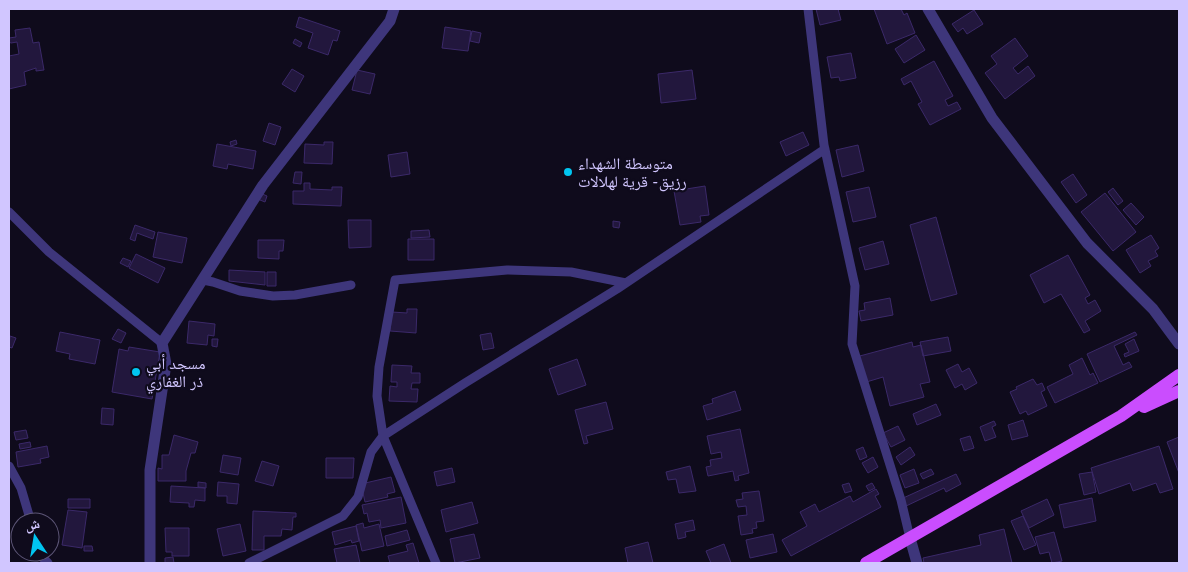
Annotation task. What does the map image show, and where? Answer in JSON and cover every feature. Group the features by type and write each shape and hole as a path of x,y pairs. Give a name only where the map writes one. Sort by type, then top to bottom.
{"main road":[{"path":"1121,416 1179,372"},
{"path":"866,563 1121,416 1179,391"}],"street":[{"path":"162,343 263,185 390,21 394,9"},
{"path":"808,9 825,149 855,286 852,344 898,491 917,563"},
{"path":"928,9 992,118 1087,243 1153,309 1179,329"},
{"path":"249,563 343,516 358,497 371,452 383,436 626,283 825,149"},
{"path":"9,212 49,252 162,343 166,364 150,470 150,563"},
{"path":"436,563 383,436 376,396 380,358 395,280 506,270 571,272 626,283"},
{"path":"203,280 240,291 273,296 295,295 351,285"},
{"path":"1153,309 1179,344"},
{"path":"9,466 21,488 28,512"}],"building":[{"path":"816,9 838,9 841,20 820,25"},
{"path":"874,9 901,9 904,15 907,13 915,33 887,44"},
{"path":"974,10 983,24 967,34 963,28 958,32 952,24"},
{"path":"299,17 340,31 337,41 333,40 328,55 308,48 313,33 296,27"},
{"path":"445,27 471,31 468,51 442,48"},
{"path":"30,28 33,43 39,42 44,70 36,71 36,68 24,72 26,85 9,89 9,56 19,54 17,42 9,42 9,38 16,37 15,30"},
{"path":"472,31 481,33 479,43 470,41"},
{"path":"916,35 925,50 904,63 895,49"},
{"path":"1015,38 1028,56 1013,68 1018,74 1028,66 1035,76 1005,99 985,73 997,64 991,56"},
{"path":"295,39 302,43 300,47 293,43"},
{"path":"851,53 856,78 840,81 839,77 831,78 827,57"},
{"path":"934,61 953,96 945,100 948,106 957,102 961,109 930,125 918,104 922,102 911,81 904,85 901,79"},
{"path":"292,69 304,76 295,92 282,84"},
{"path":"357,70 375,74 370,94 352,90"},
{"path":"692,70 696,99 661,103 658,74"},
{"path":"269,123 281,127 275,145 263,141"},
{"path":"803,132 809,145 786,156 780,142"},
{"path":"236,140 237,144 231,146 230,142"},
{"path":"324,142 333,142 332,164 304,163 305,144 324,145"},
{"path":"217,144 256,151 253,169 228,164 227,169 213,166"},
{"path":"858,145 864,171 842,177 836,150"},
{"path":"407,152 410,174 391,177 388,155"},
{"path":"295,172 302,172 301,184 293,183"},
{"path":"1073,174 1087,195 1076,203 1061,182"},
{"path":"304,183 310,183 310,189 332,190 332,187 342,187 341,206 293,204 293,191 304,191"},
{"path":"705,186 709,215 700,216 701,222 680,225 674,191"},
{"path":"869,187 876,217 853,222 846,192"},
{"path":"1113,188 1123,201 1118,205 1108,192"},
{"path":"258,192 267,196 265,202 255,198"},
{"path":"1105,193 1136,232 1113,251 1081,212"},
{"path":"1131,203 1144,217 1136,225 1123,210"},
{"path":"936,217 957,294 931,301 910,225"},
{"path":"348,220 371,220 371,247 349,248"},
{"path":"613,221 620,222 619,228 613,227"},
{"path":"135,225 155,232 153,239 137,233 135,241 130,239"},
{"path":"429,230 430,237 411,238 411,231"},
{"path":"158,232 187,238 182,263 153,257"},
{"path":"1151,235 1159,248 1155,251 1158,256 1148,261 1151,266 1140,273 1126,250"},
{"path":"408,239 434,239 434,260 408,260"},
{"path":"258,240 284,240 283,251 279,251 279,259 258,258"},
{"path":"883,241 889,264 865,270 859,248"},
{"path":"136,254 165,268 158,283 129,268"},
{"path":"1068,255 1090,295 1085,298 1088,304 1095,300 1101,311 1085,321 1090,330 1084,333 1061,294 1044,303 1030,275"},
{"path":"123,258 131,261 128,267 120,263"},
{"path":"229,270 265,272 265,285 229,281"},
{"path":"267,272 276,272 276,286 267,286"},
{"path":"890,298 893,315 861,321 859,311 865,310 864,303"},
{"path":"407,309 417,309 416,333 390,331 392,312 407,313"},
{"path":"189,321 215,324 214,336 208,335 207,345 187,343"},
{"path":"118,329 126,333 121,343 112,339"},
{"path":"60,332 100,340 95,364 69,359 70,354 56,351"},
{"path":"1135,332 1137,335 1114,346 1123,365 1129,362 1132,367 1100,382 1087,354"},
{"path":"491,333 494,348 483,350 480,335"},
{"path":"10,336 16,338 12,348 9,347"},
{"path":"948,337 951,351 923,356 920,342"},
{"path":"212,339 218,339 217,347 212,346"},
{"path":"1134,339 1139,351 1125,357 1124,354 1129,352 1125,344"},
{"path":"912,342 913,347 921,345 930,382 920,384 924,397 890,406 883,377 863,383 856,357"},
{"name":"مسجد أبي ذر الغفاري","path":"129,347 160,352 152,399 112,392 119,349 128,351"},
{"path":"1082,358 1090,375 1093,373 1098,383 1055,403 1047,387 1073,374 1069,365"},
{"path":"577,359 586,385 558,395 549,369"},
{"path":"958,364 962,372 969,368 977,383 965,390 962,384 955,388 946,370"},
{"path":"392,365 412,366 411,373 420,373 420,383 412,383 411,389 418,389 417,402 389,401 390,386 397,387 397,382 391,382"},
{"path":"1033,379 1037,385 1042,383 1045,390 1041,392 1047,406 1028,415 1026,411 1020,414 1010,392"},
{"path":"735,391 741,410 707,420 703,406 713,403 712,399"},
{"path":"606,402 613,429 586,436 588,443 584,444 575,410"},
{"path":"936,404 941,415 917,425 913,414"},
{"path":"102,408 114,409 113,425 101,424"},
{"path":"1023,420 1028,436 1012,440 1008,425"},
{"path":"994,421 996,425 992,427 996,437 985,441 980,427"},
{"path":"898,426 905,440 891,447 883,433"},
{"path":"740,429 749,473 738,476 739,480 735,481 733,471 708,476 706,467 711,466 710,460 722,458 721,452 711,454 707,436"},
{"path":"26,430 28,438 16,440 14,432"},
{"path":"174,435 198,442 195,453 191,453 186,471 186,481 158,481 158,468 162,469 162,455 169,455"},
{"path":"970,436 974,448 964,451 960,439"},
{"path":"1179,437 1179,473 1167,442"},
{"path":"30,442 31,447 20,449 19,444"},
{"path":"47,446 49,457 40,459 41,463 18,467 16,452"},
{"path":"1159,446 1173,489 1160,493 1156,483 1133,491 1130,483 1099,494 1091,468"},
{"path":"863,447 867,457 860,460 856,450"},
{"path":"910,447 915,455 901,465 896,457"},
{"path":"223,455 241,458 238,475 220,472"},
{"path":"873,457 878,467 868,473 862,463"},
{"path":"326,458 354,458 353,478 326,478"},
{"path":"262,461 279,466 273,486 255,481"},
{"path":"690,466 696,491 679,493 676,479 668,480 666,472"},
{"path":"452,468 455,482 437,486 434,472"},
{"path":"914,469 919,483 905,488 900,475"},
{"path":"931,469 934,474 923,479 920,474"},
{"path":"1092,472 1096,492 1084,495 1079,474"},
{"path":"956,474 961,484 946,492 944,488 904,507 901,499"},
{"path":"391,477 395,492 387,494 388,497 365,502 361,484"},
{"path":"198,482 206,483 206,488 198,487"},
{"path":"218,482 239,484 237,504 227,503 227,496 217,496"},
{"path":"849,483 852,491 845,493 842,485"},
{"path":"872,483 875,488 869,491 866,486"},
{"path":"171,486 205,488 205,501 195,500 194,507 189,507 189,503 170,502"},
{"path":"876,489 879,494 875,496 881,507 791,556 782,540 807,526 800,512 815,504 819,512 850,496 853,502"},
{"path":"759,491 764,521 756,522 757,528 752,529 753,533 741,535 738,516 747,515 746,506 738,507 736,500 743,499 742,493"},
{"path":"401,497 406,523 381,528 380,520 369,522 367,513 364,514 362,505"},
{"path":"1092,498 1096,521 1064,528 1059,505"},
{"path":"68,499 90,499 90,508 68,508"},
{"path":"1047,499 1054,515 1029,528 1021,511"},
{"path":"472,502 478,523 446,532 441,510"},
{"path":"68,510 87,512 82,548 62,545"},
{"path":"253,511 296,513 296,517 293,517 292,530 282,529 281,536 264,536 264,550 252,550"},
{"path":"1023,516 1036,545 1024,550 1011,521"},
{"path":"693,520 695,530 685,532 686,537 678,539 675,524"},
{"path":"363,523 364,528 379,524 384,546 362,551 356,525"},
{"path":"240,524 246,551 223,556 217,529"},
{"path":"356,526 359,541 352,543 351,540 335,545 332,532"},
{"path":"165,528 189,528 189,556 172,556 172,552 166,552"},
{"path":"1004,529 1012,563 924,563 923,558 981,545 979,535"},
{"path":"407,530 410,540 387,546 385,536"},
{"path":"1054,532 1062,561 1052,563 1049,552 1040,554 1035,537"},
{"path":"474,534 480,558 455,563 450,539"},
{"path":"773,534 777,552 750,558 746,540"},
{"path":"648,542 653,563 628,563 625,548"},
{"path":"413,543 419,563 390,563 388,556 408,551 406,545"},
{"path":"724,544 731,563 711,563 706,551"},
{"path":"356,545 360,563 337,563 334,549"},
{"path":"84,546 92,546 93,551 84,551"},
{"path":"173,557 174,563 165,563 165,558"}],"place":[{"name":"متوسطة الشهداء رزيق- قرية لهلالات","path":"568,172"},
{"name":"مسجد أبي ذر الغفاري","path":"136,372"}]}
